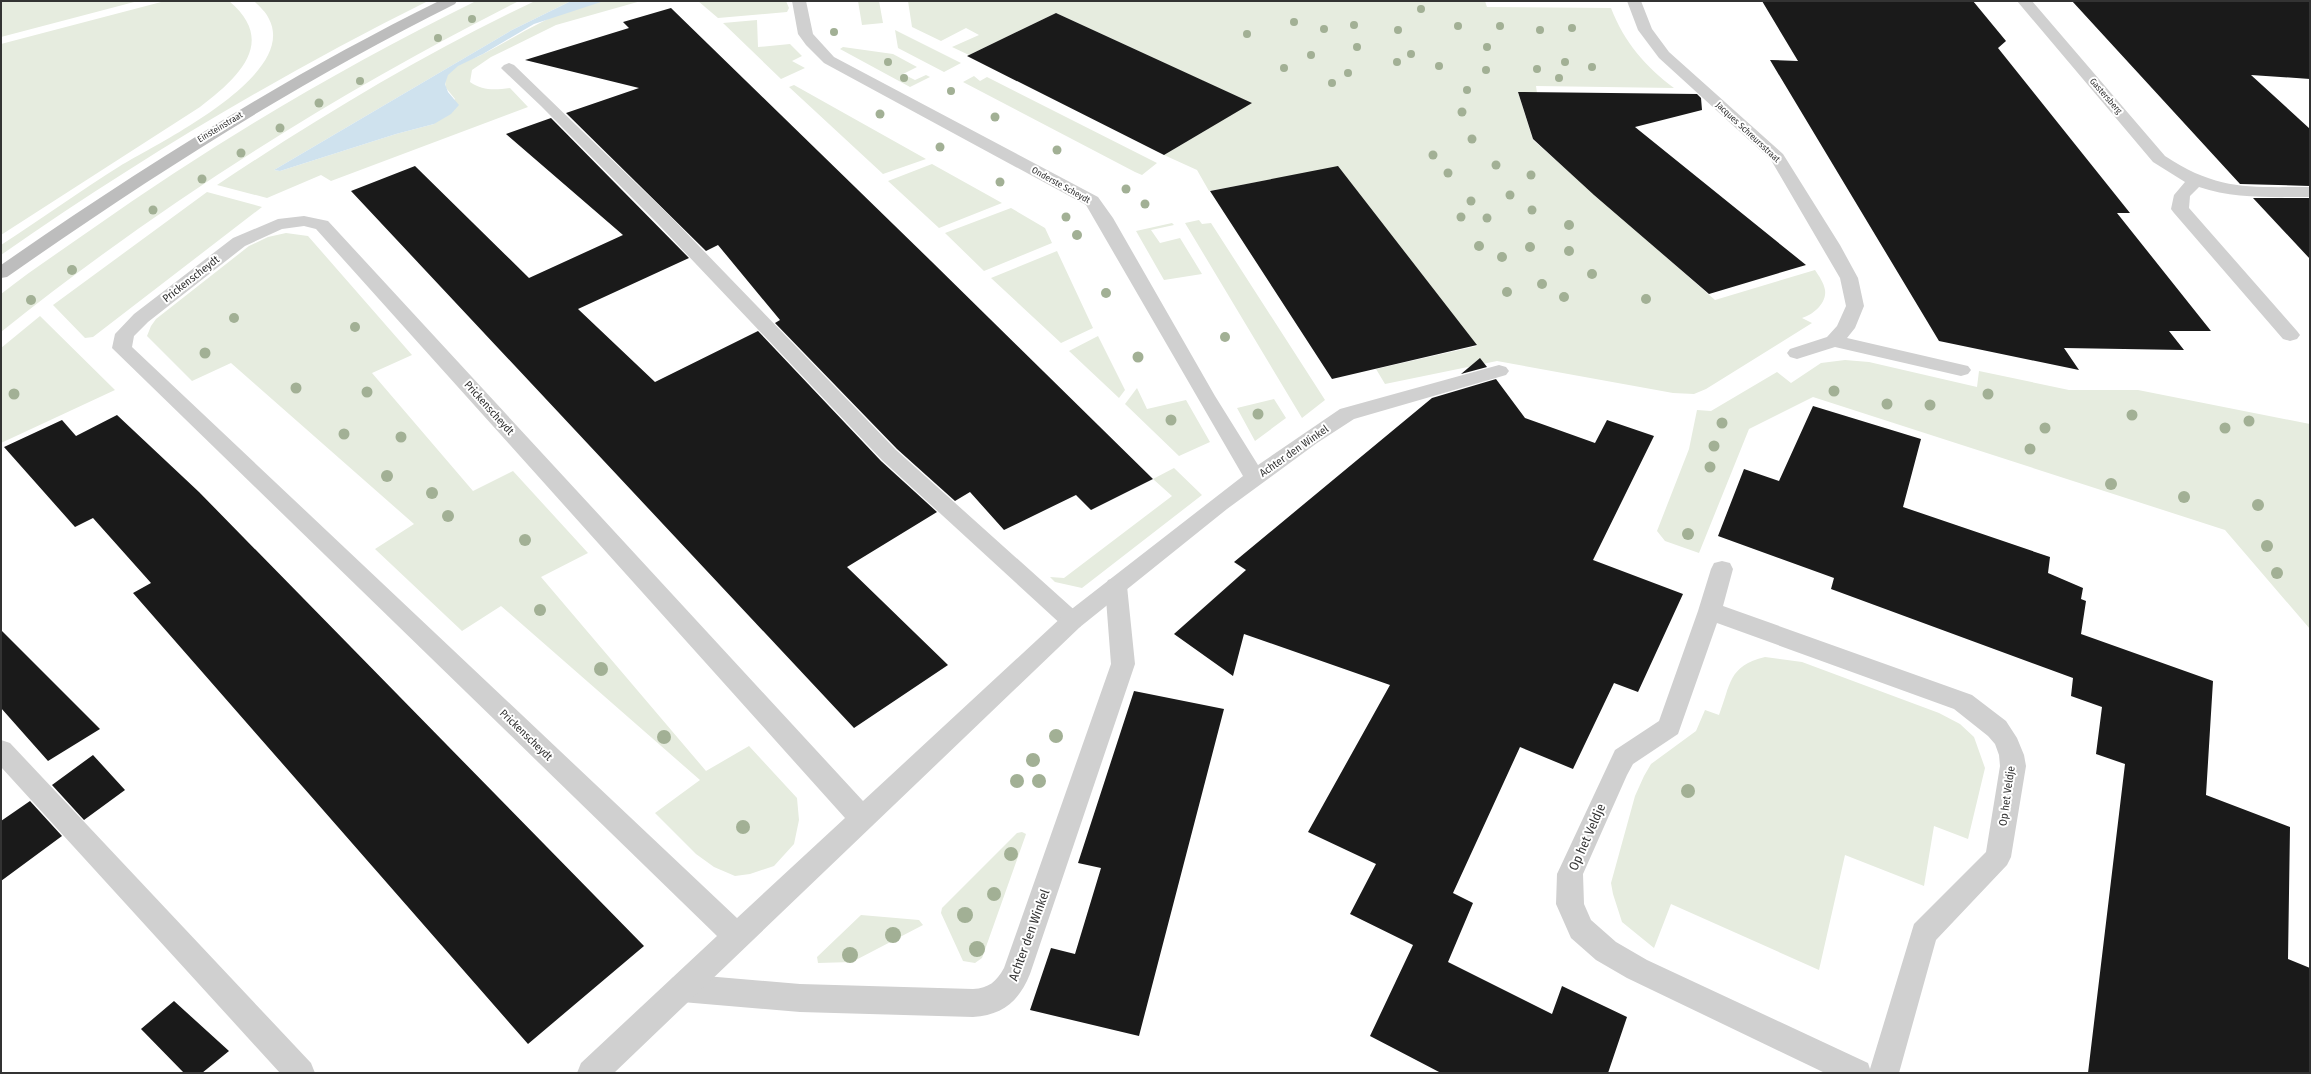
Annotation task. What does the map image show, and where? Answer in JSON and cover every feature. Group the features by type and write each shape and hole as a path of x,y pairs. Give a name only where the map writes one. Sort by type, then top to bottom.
{"street":[{"name":"Einsteinstraat","path":"1,273 64,228 193,143 334,61 450,1"},
{"name":"Onderste Scheydt","path":"799,1 803,12 804,29 810,41 829,60 1092,201 1104,218 1205,396 1255,478"},
{"name":"Jacques Schreursstraat","path":"1634,1 1645,30 1664,55 1777,157 1831,245 1849,278 1855,306 1846,328 1834,341"},
{"name":"Gastersberg","path":"2024,1 2159,159 2174,170 2195,182 2234,192 2310,192"},
{"path":"509,68 547,103 664,220 890,455 1072,621"},
{"path":"2195,182 2182,195 2180,209 2290,335"},
{"name":"Prickenscheydt","path":"736,936 122,348 125,334 142,318 239,242 278,224 304,221 322,225 862,818"},
{"path":"1797,353 1834,341 1961,370"},
{"name":"Achter den Winkel","path":"592,1073 1072,621 1219,504 1347,414 1499,371"},
{"name":"Op het Veldje","path":"1722,569 1710,611 1669,727 1624,757 1570,874 1570,904 1582,929 1606,951 1636,969 1857,1073"},
{"name":"Achter den Winkel","path":"682,988 800,998 979,1003 996,1000 1009,987 1016,974 1123,664 1116,586"},
{"name":"Op het Veldje","path":"1710,611 1963,702 1998,728 2008,743 2013,755 2013,766 1998,857 1924,933 1884,1073"},
{"path":"1,750 300,1073"}],"shaded area":[{"path":"1,1 138,1 1,37"},
{"path":"165,1 229,1 243,16 250,31 251,45 247,58 239,72 200,107 1,235 1,44"},
{"path":"254,1 428,1 372,29 210,120 104,186 1,255 1,245 120,166 191,125 219,106 245,85 263,63 273,41 269,19 265,12"},
{"path":"476,1 519,1 383,74 251,153 124,239 1,332 1,294 23,277 138,197 232,136 328,79"},
{"path":"535,1 571,1 512,30 274,170 280,171 396,134 434,124 455,99 446,88 445,81 452,69 458,65 485,53 542,22 572,9 604,1 641,1 556,25 491,57 472,70 470,82 480,87 489,89 510,88 528,107 331,181 321,175 267,198 217,185 294,135 373,87 453,42"},
{"path":"698,1 786,1 789,8 787,12 718,18"},
{"path":"858,1 879,1 883,23 862,25"},
{"path":"908,1 1485,1 1487,7 1611,8 1629,43 1654,71 1674,88 1536,86 1537,93 1518,92 1533,140 1715,300 1815,270 1825,290 1824,299 1822,304 1815,311 1802,318 1812,323 1706,389 1694,394 1673,393 1497,361 1385,384 1376,369 1477,346 1338,167 1209,191 1197,170 1164,155 1251,103 1056,13 969,55 952,47 979,35 966,28 941,41 912,27"},
{"path":"757,20 758,47 790,44 802,56 792,61 805,68 781,79 723,23"},
{"path":"895,30 961,63 944,72 898,48"},
{"path":"843,47 893,54 917,67 903,74 915,80 926,75 930,77 910,87 840,49"},
{"path":"974,76 980,81 987,77 1157,163 1142,175 1135,172 963,82"},
{"path":"794,85 926,159 883,174 789,87"},
{"path":"932,164 1002,203 939,228 888,181"},
{"path":"207,192 262,207 93,337 85,338 53,305"},
{"path":"1011,208 1045,228 1052,243 984,271 945,233"},
{"path":"1199,220 1202,224 1211,223 1325,400 1302,418 1185,223"},
{"path":"1172,223 1174,225 1151,230 1160,243 1180,238 1202,274 1164,280 1136,231"},
{"path":"286,233 308,236 412,355 372,373 473,491 513,471 588,553 541,577 706,771 749,746 797,798 799,820 794,844 774,866 750,874 735,876 714,867 696,854 655,813 700,780 501,606 462,631 375,549 414,524 231,363 192,381 147,336 156,319 249,246 268,237"},
{"path":"1057,251 1093,328 1061,343 991,278"},
{"path":"40,316 115,390 1,443 1,348"},
{"path":"1098,336 1125,390 1119,398 1069,351"},
{"path":"1845,360 1869,362 1977,387 1979,371 2069,390 2138,390 2310,424 2310,629 2225,530 1813,397 1749,429 1699,553 1665,541 1657,531 1689,449 1697,410 1711,411 1777,372 1791,383 1821,363"},
{"path":"1137,388 1147,409 1186,400 1210,442 1179,456 1125,404"},
{"path":"1274,399 1286,418 1255,441 1237,408"},
{"path":"1174,468 1202,495 1082,588 1055,582 1050,577 1064,578 1172,496 1153,479"},
{"path":"1765,657 1802,662 1939,713 1960,724 1974,737 1985,768 1968,839 1934,826 1924,886 1845,855 1819,970 1671,904 1654,948 1622,922 1611,883 1635,796 1651,764 1696,731 1705,710 1719,715 1729,685 1737,671 1753,661"},
{"path":"1022,832 1026,834 982,958 975,963 963,961 941,913 942,908 1017,833"},
{"path":"861,915 919,920 923,925 852,962 818,963 817,957"}],"water":[{"path":"571,1 604,1 534,24 483,54 458,66 448,75 445,84 448,92 459,105 451,114 434,124 396,134 280,171 274,170 512,30"}],"building":[{"path":"1762,1 1973,1 2006,41 1998,48 2130,213 2117,213 2211,331 2169,331 2184,350 2064,348 2079,370 1939,341 1770,60 1798,61"},
{"path":"2072,1 2310,1 2310,79 2251,75 2310,129 2310,186 2240,184"},
{"path":"671,8 1153,479 1091,510 1076,495 1004,530 970,492 955,501 897,449 775,323 780,320 718,245 706,251 566,113 639,88 525,60 629,28 623,22"},
{"path":"1056,13 1252,103 1164,155 967,56"},
{"path":"1518,92 1697,94 1701,98 1702,110 1635,127 1806,265 1709,294 1594,195 1533,139"},
{"path":"551,118 689,258 578,309 655,382 758,331 881,461 937,512 847,567 948,665 854,728 351,191 415,166 529,278 623,235 506,134"},
{"path":"1338,166 1477,345 1332,379 1210,191"},
{"path":"2253,198 2310,198 2310,259"},
{"path":"1480,358 1487,367 1461,374"},
{"path":"1496,379 1525,418 1595,443 1607,420 1654,436 1593,560 1683,594 1638,692 1614,683 1573,769 1520,747 1453,893 1473,903 1448,962 1552,1014 1562,986 1627,1017 1608,1073 1441,1073 1370,1036 1413,945 1350,914 1376,864 1308,832 1390,685 1244,634 1233,676 1174,634 1246,570 1234,562 1432,398"},
{"path":"1813,406 1921,439 1903,507 2050,557 2048,573 2083,588 2081,599 2086,601 2081,634 2213,681 2206,795 2290,827 2288,959 2310,968 2310,1073 2088,1073 2125,764 2096,754 2102,707 2071,696 2073,678 1831,589 1834,578 1718,536 1744,469 1779,481"},
{"path":"117,415 199,492 644,946 528,1044 133,593 151,583 93,518 75,527 4,447 62,420 76,436"},
{"path":"1,630 100,729 48,761 1,708"},
{"path":"1134,691 1224,709 1139,1036 1030,1010 1051,948 1075,954 1101,868 1078,863"},
{"path":"93,755 125,790 84,820 52,785"},
{"path":"30,801 62,836 1,881 1,821"},
{"path":"174,1001 229,1051 202,1073 184,1073 141,1029"}]}
